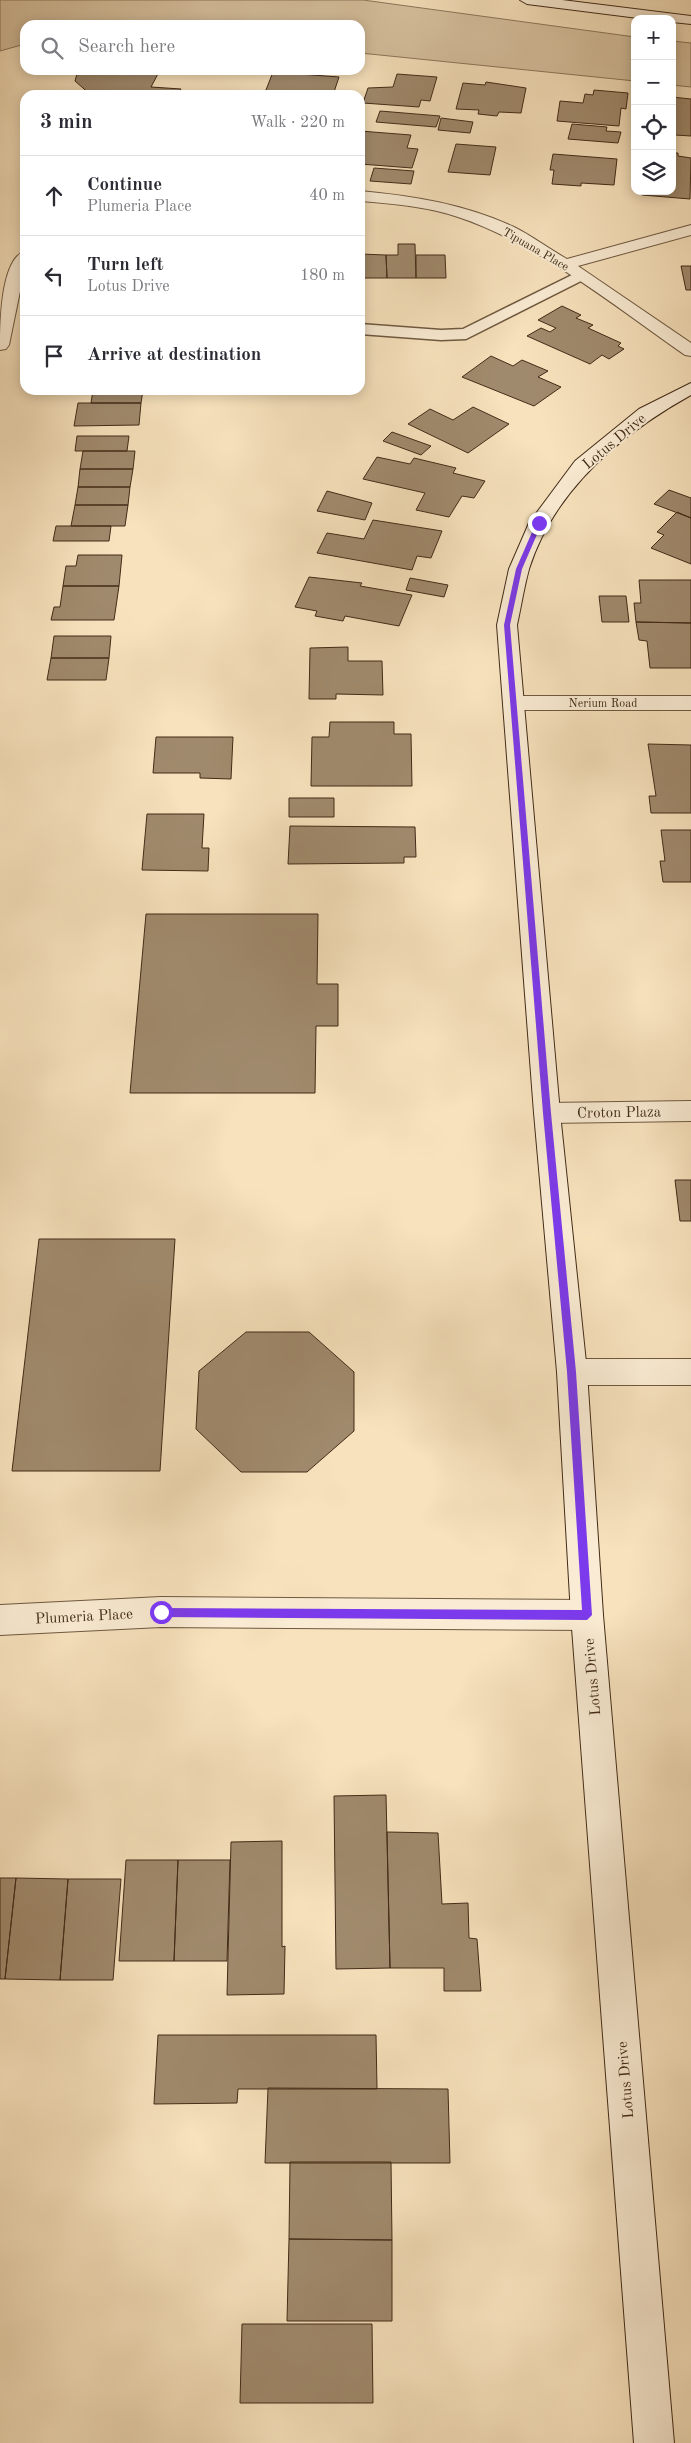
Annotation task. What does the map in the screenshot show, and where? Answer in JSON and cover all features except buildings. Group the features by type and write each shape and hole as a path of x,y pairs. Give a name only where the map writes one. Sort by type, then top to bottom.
{"street":[{"path":"527,0 691,20"},
{"name":"Tipuana Place","path":"365,196 414,201 463,213 508,231 565,265 691,351"},
{"path":"565,265 691,230"},
{"path":"0,345 15,268 20,262"},
{"name":"Lotus Drive","path":"654,2443 587,1615 572,1372 547,1113 507,625 519,569 539,523 582,465 646,413 691,388"},
{"name":"Nerium Road","path":"514,703 691,703"},
{"name":"Croton Plaza","path":"547,1113 691,1110"},
{"path":"572,1372 691,1372"},
{"name":"Plumeria Place","path":"0,1620 161,1612 587,1615"}],"lane":[{"path":"365,329 441,335 466,334 580,276"}],"shaded area":[{"path":"0,0 363,0 631,36 631,81 365,54 365,20 20,20 20,45 0,51"},
{"path":"676,41 691,43 691,87 676,85"}],"route":[{"path":"161,1612 587,1615 572,1372 547,1113 507,625 519,569 539,523"}]}
